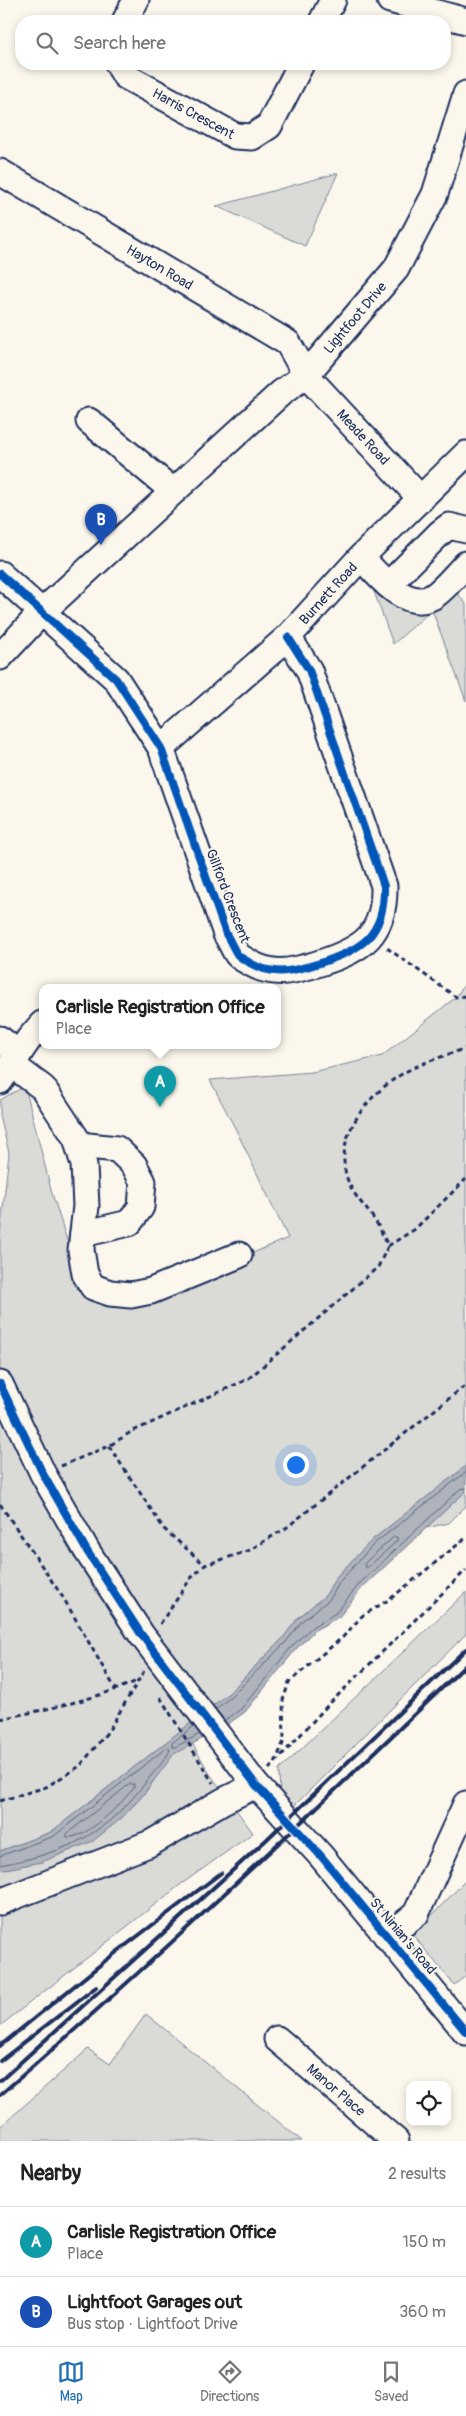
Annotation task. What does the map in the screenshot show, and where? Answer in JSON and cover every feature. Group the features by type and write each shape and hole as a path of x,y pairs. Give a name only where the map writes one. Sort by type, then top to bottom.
{"street":[{"path":"128,15 136,0"},
{"path":"325,15 333,0"},
{"path":"390,0 444,15"},
{"path":"451,17 466,21"},
{"name":"Harris Crescent","path":"122,70 125,76 234,136 252,137 269,126 298,70"},
{"name":"Lightfoot Drive","path":"0,657 42,612 173,491 281,393 306,375 396,269 435,194 466,94"},
{"name":"Hayton Road","path":"0,172 288,343 306,375"},
{"name":"Meade Road","path":"306,375 421,499"},
{"path":"89,421 173,491"},
{"name":"Burnett Road","path":"161,748 288,637 361,558 464,460"},
{"path":"388,585 440,533 450,526 466,530"},
{"path":"361,558 388,585 404,596 424,600 433,596 466,564"},
{"name":"Gillford Crescent","path":"0,574 116,679 161,748 226,934 238,956 256,966 274,972 292,971 345,955 360,946 382,918 384,886 309,670 288,637"},
{"path":"39,1027 8,1059 43,1088 64,1117 79,1145 85,1173 86,1206 81,1250 85,1274 93,1287 110,1293 131,1295 151,1291 239,1255"},
{"path":"79,1145 118,1149 134,1165 143,1182 141,1207 129,1224 83,1234"},
{"name":"St Ninian's Road","path":"0,1384 43,1474 87,1551 147,1642 256,1785 321,1856 466,2032"},
{"path":"0,1902 151,1843 223,1801 256,1785"},
{"path":"387,1937 416,1914 466,1804"},
{"name":"Manor Place","path":"277,2039 396,2141"}],"path":[{"path":"370,935 456,997 466,996"},
{"path":"388,1246 376,1221 360,1201 348,1181 344,1158 349,1133 356,1118 385,1086 409,1070 466,1048"},
{"path":"43,1474 109,1446 131,1432 248,1379 378,1267 388,1246 416,1228 466,1179"},
{"path":"147,1642 191,1578 204,1565 248,1551 286,1528 466,1385"},
{"path":"109,1446 164,1530 204,1565"},
{"path":"0,1504 64,1599 116,1690"},
{"path":"275,1763 284,1741 283,1700 289,1682 343,1637 362,1616 390,1599 466,1538"},
{"path":"256,1785 326,1707 466,1570"},
{"path":"0,1801 46,1787 80,1766 109,1730 145,1671"},
{"path":"0,1719 65,1706 116,1690 139,1680"}],"shaded area":[{"path":"338,173 305,246 216,206 217,206"},
{"path":"368,575 375,585 455,590 466,604 466,701 432,610 393,644"},
{"path":"466,982 466,1466 372,1540 336,1577 326,1595 298,1618 283,1638 229,1693 51,1832 0,1851 0,1236 9,1153 0,1116 0,1100 25,1086 51,1190 85,1297 103,1305 135,1303 288,1238 210,1080 312,1072 382,1056 456,997"},
{"path":"466,1491 466,1506 449,1523 426,1528"},
{"path":"466,1592 466,1634 289,1811 280,1800 279,1770"},
{"path":"192,1743 210,1774 253,1833 180,1885 0,2026 0,1870 62,1854 97,1836 129,1810 145,1793 171,1757"},
{"path":"466,1880 466,1976 454,1985 413,1935"},
{"path":"146,2014 302,2141 0,2141 0,2127 88,2049 110,2064"}],"water":[{"path":"466,1466 466,1491 363,1587 339,1617 315,1630 297,1648 245,1712 224,1727 174,1754 122,1818 93,1841 42,1862 0,1870 0,1851 51,1832 229,1693 283,1638 298,1618 326,1595 336,1577 372,1540"}],"railway":[{"path":"0,2081 265,1841 466,1649"},
{"path":"0,2095 236,1883 466,1665"},
{"path":"0,2046 105,1961 221,1873"},
{"path":"0,2061 96,1987"}],"cycle path":[{"path":"0,574 116,679 161,748 226,934 234,949 238,955 250,963 267,970 276,971 293,970 335,958 348,952 368,938 376,928 380,917 384,886 309,670 288,637"},
{"path":"0,1384 43,1474 87,1551 141,1634 256,1785 321,1856 466,2032"}],"place":[{"name":"Lightfoot Garages out","path":"101,545"},
{"name":"Carlisle Registration Office","path":"160,1107"}]}
